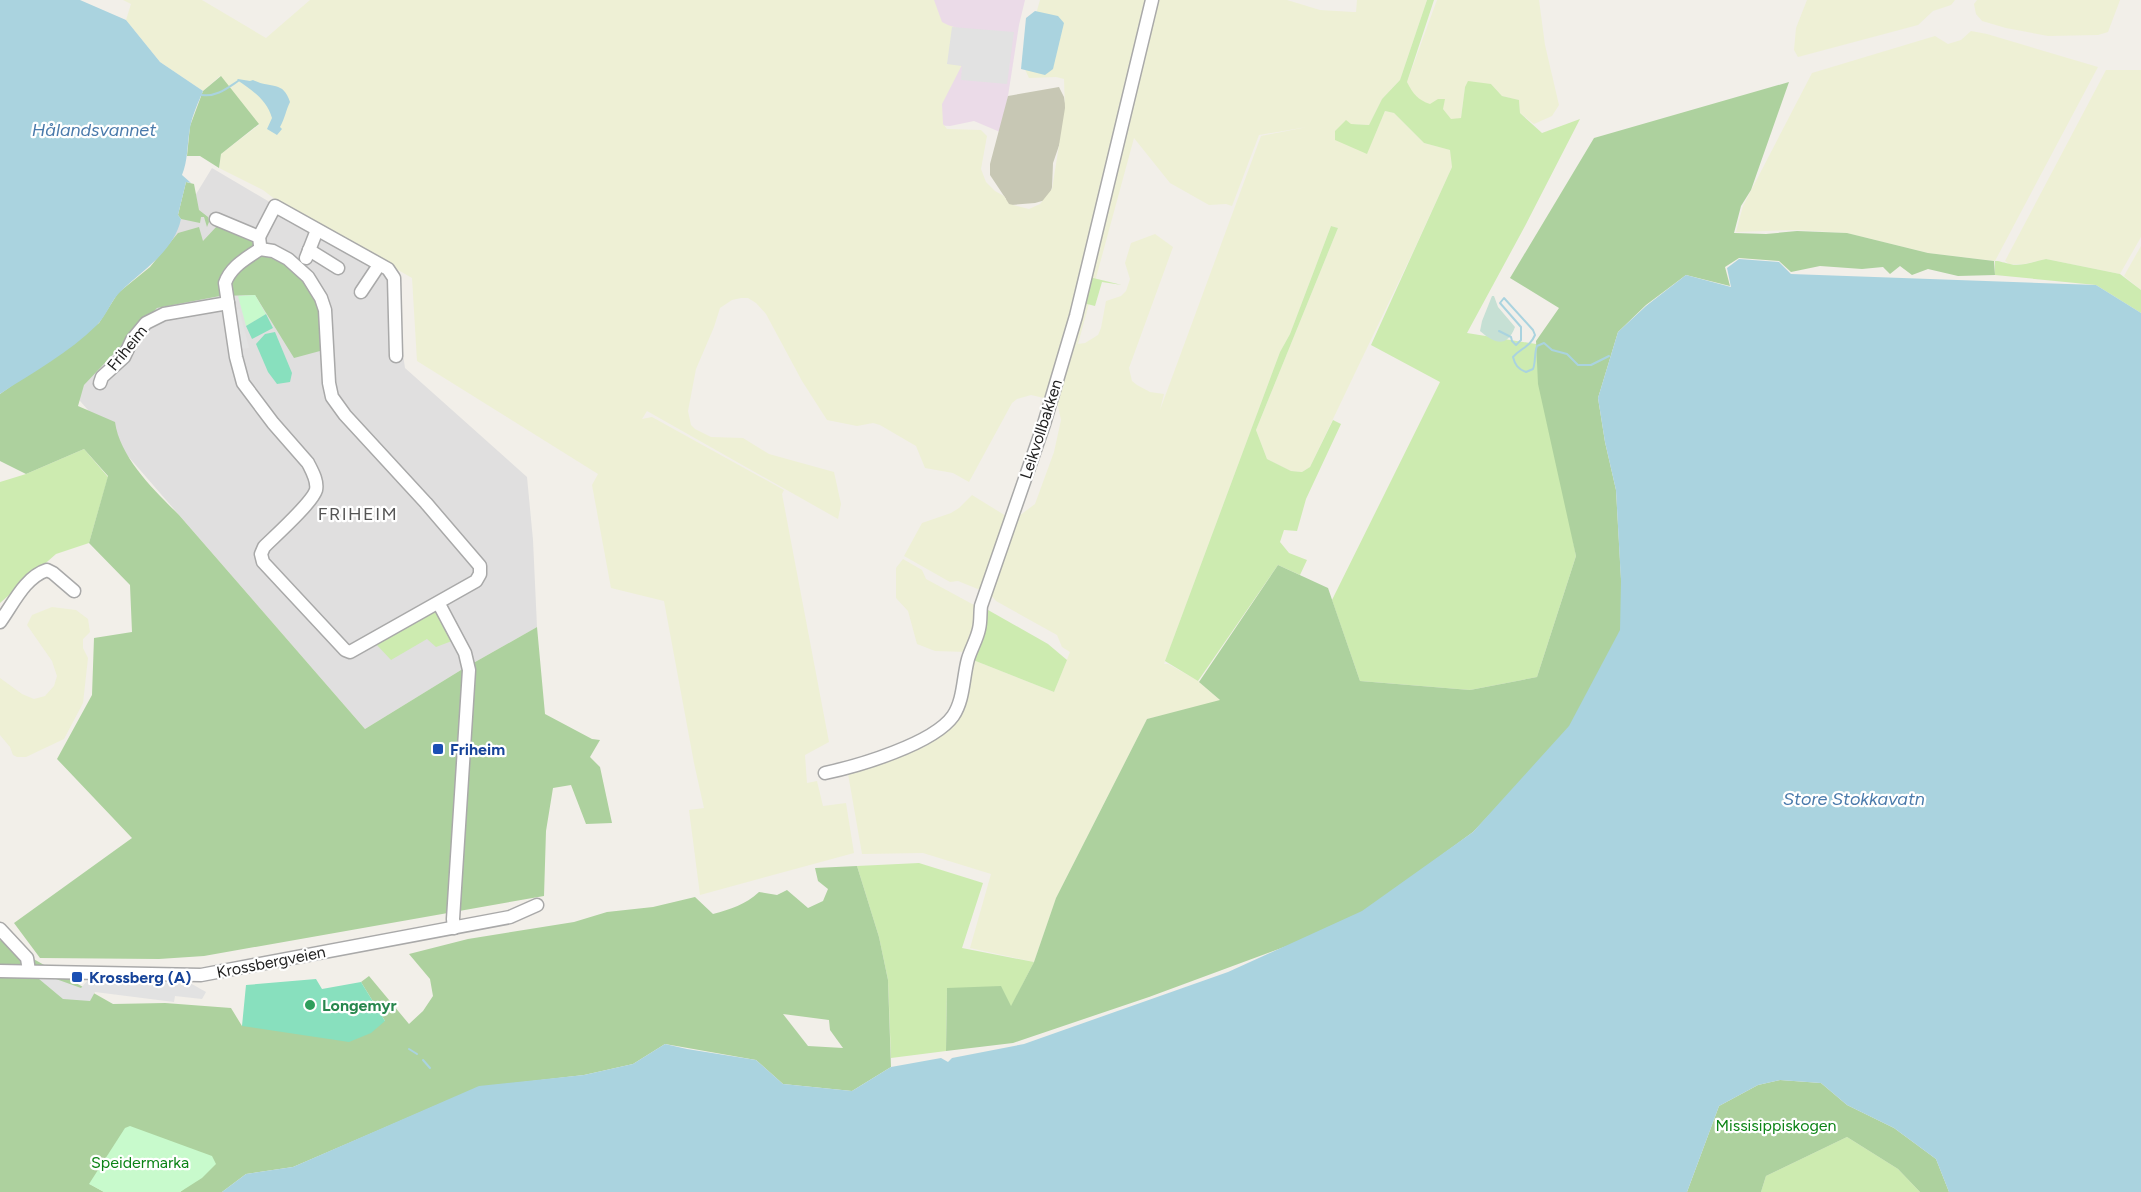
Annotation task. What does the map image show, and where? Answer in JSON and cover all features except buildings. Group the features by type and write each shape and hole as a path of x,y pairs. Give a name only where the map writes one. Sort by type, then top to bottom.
{"street":[{"name":"Leikvollbakken","path":"825,773 847,768 908,746 941,728 953,716 960,701 968,658 980,627 981,606 1044,424 1076,316 1152,0"},
{"path":"216,219 260,243 288,259 308,277 321,298 325,310 329,383 332,397 345,415 480,566 480,574 476,581 439,604 350,652 345,650 263,562 261,554 264,547 312,497 316,486 308,463 273,423 243,382 236,357 225,283 234,267 260,243 275,206 388,269 394,278 396,356"},
{"path":"317,230 308,254 338,268"},
{"path":"362,292 379,265"},
{"name":"Friheim","path":"100,383 102,377 124,357 132,340 146,323 164,314 228,303"},
{"path":"0,622 30,580 41,572 47,570 53,573 74,591"},
{"path":"439,604 468,662 469,678 454,928"},
{"name":"Krossbergveien","path":"0,971 201,975 510,917 537,905"},
{"path":"0,929 27,958 29,971"}],"shaded area":[{"path":"123,0 202,0 266,38 310,0 934,0 942,22 966,31 963,63 942,104 943,124 947,129 981,130 987,136 981,169 986,182 1004,196 1009,204 1029,209 1040,204 1052,189 1065,108 1064,79 1029,78 1022,63 1040,0 1287,0 1320,10 1356,12 1357,0 1427,0 1400,80 1382,99 1369,125 1351,124 1367,153 1385,111 1394,113 1424,143 1451,150 1452,167 1310,467 1302,472 1291,471 1267,459 1256,430 1338,228 1331,226 1290,334 1280,352 1164,664 1197,680 1221,701 1147,719 1056,898 1034,962 970,948 991,874 923,853 862,854 847,768 907,746 953,716 968,658 1054,692 1070,652 1062,647 1057,635 996,601 990,594 958,581 950,582 904,556 922,523 951,513 972,495 1006,516 1019,516 1035,504 1054,452 1061,420 1058,406 1053,401 1031,395 1012,403 969,482 953,473 925,468 916,446 880,425 873,423 857,426 827,420 802,381 766,314 756,303 748,298 741,298 732,300 720,308 696,369 688,411 691,425 711,437 743,438 769,454 834,472 841,504 838,519 647,411 642,419 652,417 784,490 782,494 829,742 805,755 807,783 817,781 823,806 846,803 854,853 700,895 689,810 704,808 664,601 611,588 592,485 598,474 417,361 412,278 276,200 263,190 219,168 221,154 259,125 220,76 203,91 160,62 126,20 131,4","holes":["1307,127 1261,136 1160,410 1164,394 1150,392 1137,385 1132,381 1129,368 1173,247 1155,234 1131,243 1125,263 1130,279 1126,291 1121,296 1106,301 1098,335 1085,343 1078,344 1134,138 1170,183 1209,205 1232,206 1259,135"]},
{"path":"897,0 1025,0 1000,132 974,121 950,126 921,124"},
{"path":"1437,0 1539,0 1545,45 1559,105 1552,116 1534,124 1520,113 1519,100 1502,96 1491,84 1465,87 1461,118 1451,120 1443,109 1420,101 1407,82"},
{"path":"1807,0 1955,0 1951,5 1933,11 1918,25 1798,57 1794,50 1796,28"},
{"path":"1977,0 2120,0 2108,32 2098,35 2048,36 1982,21 1976,14 1974,4"},
{"path":"952,27 1014,32 1007,84 961,80 962,66 947,64"},
{"path":"1971,31 2098,67 1995,261 1928,253 1847,233 1797,230 1736,232 1743,206 1812,73 1935,36 1948,44 1961,40"},
{"path":"2106,70 2141,70 2141,237 2120,274 2046,259 2024,264 2009,264 2005,261"},
{"path":"1059,87 1064,97 1067,116 1053,163 1049,199 1011,205 1005,210 1006,199 990,175 990,164 1008,96"},
{"path":"212,168 391,274 405,368 527,477 537,627 365,729 74,394"},
{"path":"2141,246 2141,290 2124,276"},
{"path":"1492,296 1515,327 1508,338 1500,342 1480,331"},
{"path":"239,309 249,348 238,349 233,310"},
{"path":"903,559 922,570 926,579 974,605 981,606 967,652 935,651 917,644 908,611 896,598 896,568"},
{"path":"52,607 76,610 88,619 90,632 83,639 83,648 88,658 83,703 64,739 26,757 17,757 13,755 10,747 0,735 0,678 22,694 34,699 45,696 54,686 57,676 52,661 27,625 32,615"},
{"path":"39,979 56,979 81,988 89,979 175,981 190,983 206,992 202,999 175,996 174,1002 95,992 90,1001 63,999"}],"green space":[{"path":"1146,0 1152,0 1085,276 1122,285 1102,282 1095,306 1079,302 1074,317 1070,315"},
{"path":"1427,0 1434,0 1407,82 1419,98 1430,104 1438,99 1445,99 1443,109 1451,119 1461,118 1465,87 1468,81 1491,84 1502,96 1519,100 1520,113 1542,133 1580,119 1467,333 1536,344 1576,556 1537,677 1470,690 1360,681 1332,600 1440,382 1371,345 1452,167 1450,150 1424,143 1394,113 1385,111 1367,154 1335,140 1335,131 1346,120 1351,124 1369,125 1382,99 1400,80"},
{"path":"221,76 259,124 221,154 219,168 200,156 187,156 190,126 203,91"},
{"path":"1789,82 1751,190 1741,206 1734,233 1766,234 1797,231 1847,233 1928,253 1994,261 1995,275 1958,276 1928,269 1912,275 1900,266 1890,274 1883,267 1862,269 1820,266 1791,272 1779,261 1739,258 1725,267 1730,286 1686,275 1646,305 1618,332 1598,398 1616,490 1624,632 1571,729 1473,832 1356,918 1149,997 1013,1043 946,1051 947,988 1001,986 1011,1006 1034,962 1056,898 1147,719 1220,700 1199,682 1278,565 1328,588 1360,681 1470,690 1537,677 1576,556 1538,384 1536,341 1559,308 1510,278 1594,138"},
{"path":"186,182 194,184 199,210 208,217 207,227 204,217 201,217 200,223 181,219 178,215"},
{"path":"217,226 254,242 263,254 297,271 320,309 320,351 294,358 255,295 220,296 157,308 84,385 78,406 115,422 124,448 140,473 365,729 537,627 545,714 592,739 600,740 590,757 600,767 612,823 586,824 571,785 553,788 546,831 544,896 204,956 159,959 40,958 14,923 132,838 57,759 92,695 94,638 132,632 130,585 89,543 108,476 84,449 26,474 0,461 0,394 99,323 118,293 150,267 178,233 199,227 203,241"},
{"path":"1331,226 1338,228 1256,430 1267,459 1291,471 1302,472 1310,467 1333,420 1341,424 1306,499 1297,531 1284,530 1280,542 1289,553 1307,560 1300,575 1278,565 1198,681 1165,661 1280,352 1290,334"},
{"path":"2046,259 2120,274 2141,290 2141,313 2096,285 1995,275 1995,261 2019,265"},
{"path":"255,295 266,314 246,326 238,296"},
{"path":"266,314 273,328 252,339 246,326"},
{"path":"275,332 292,373 290,382 277,384 268,372 256,344 265,334"},
{"path":"84,449 108,477 89,543 56,554 0,603 0,482 26,474"},
{"path":"981,606 1048,644 1067,660 1054,692 968,658"},
{"path":"435,612 440,615 452,641 436,647 427,639 391,660 375,643 430,613"},
{"path":"919,863 983,883 962,948 1034,962 1011,1007 947,988 946,1051 891,1058 888,980 879,937 857,866"},
{"path":"857,866 879,937 888,980 891,1067 852,1091 783,1084 756,1060 665,1044 633,1064 584,1075 479,1087 293,1167 246,1174 222,1192 180,1192 185,1188 90,1184 104,1192 0,1192 0,940 113,1004 165,1003 231,1008 242,1026 385,1021 361,982 369,976 409,1024 423,1011 433,996 430,979 409,954 468,939 574,922 607,912 653,907 695,897 713,914 743,903 759,892 777,895 787,890 808,908 823,901 828,889 818,881 815,868","holes":["783,1014 829,1020 830,1030 843,1048 808,1046"]},
{"name":"Longemyr","path":"316,979 322,989 361,982 385,1021 371,1033 349,1042 242,1026 246,985"},
{"name":"Missisippiskogen","path":"1780,1080 1821,1083 1847,1105 1894,1128 1936,1159 1949,1192 1920,1192 1898,1169 1847,1137 1766,1176 1761,1192 1687,1192 1719,1106 1758,1085"},
{"name":"Speidermarka","path":"130,1126 212,1156 216,1164 202,1178 180,1192 104,1192 89,1184 125,1128"},
{"path":"1847,1137 1898,1169 1920,1192 1761,1192 1766,1176"}],"water":[{"name":"Hålandsvannet","path":"0,0 80,0 126,20 160,62 203,91 191,123 182,175 191,183 186,182 178,215 181,219 172,241 157,259 118,295 100,321 86,335 63,353 0,394"},
{"path":"1035,11 1058,16 1064,23 1053,69 1045,75 1021,69 1026,18"},
{"path":"238,79 276,86 287,95 290,102 280,127 282,129 277,135 267,129 272,118 267,106"},
{"name":"Store Stokkavatn","path":"1739,259 1779,262 1791,274 2096,285 2141,313 2141,1192 1949,1192 1936,1159 1894,1128 1847,1105 1821,1083 1780,1080 1758,1085 1719,1106 1687,1192 222,1192 246,1174 293,1167 479,1086 584,1075 633,1064 665,1044 756,1060 783,1084 852,1091 891,1067 941,1058 948,1062 952,1058 1024,1044 1228,972 1362,911 1473,832 1569,726 1620,630 1621,581 1616,490 1598,398 1618,332 1646,306 1686,275 1731,287 1727,268"}],"waterway":[{"path":"202,95 216,94 238,81"},
{"path":"1499,331 1511,337 1516,345 1521,340 1521,327 1500,303 1504,298 1535,335 1528,345 1513,357 1517,366 1526,372 1533,369 1537,346 1544,343 1552,350 1567,354 1578,365 1591,365 1609,356"},
{"path":"409,1049 417,1054"},
{"path":"423,1060 430,1068"}],"place":[{"name":"Friheim","path":"438,749"},
{"name":"Krossberg (A)","path":"77,977"},
{"name":"Longemyr","path":"310,1005"}],"district":[{"name":"FRIHEIM","path":"358,514"}]}
